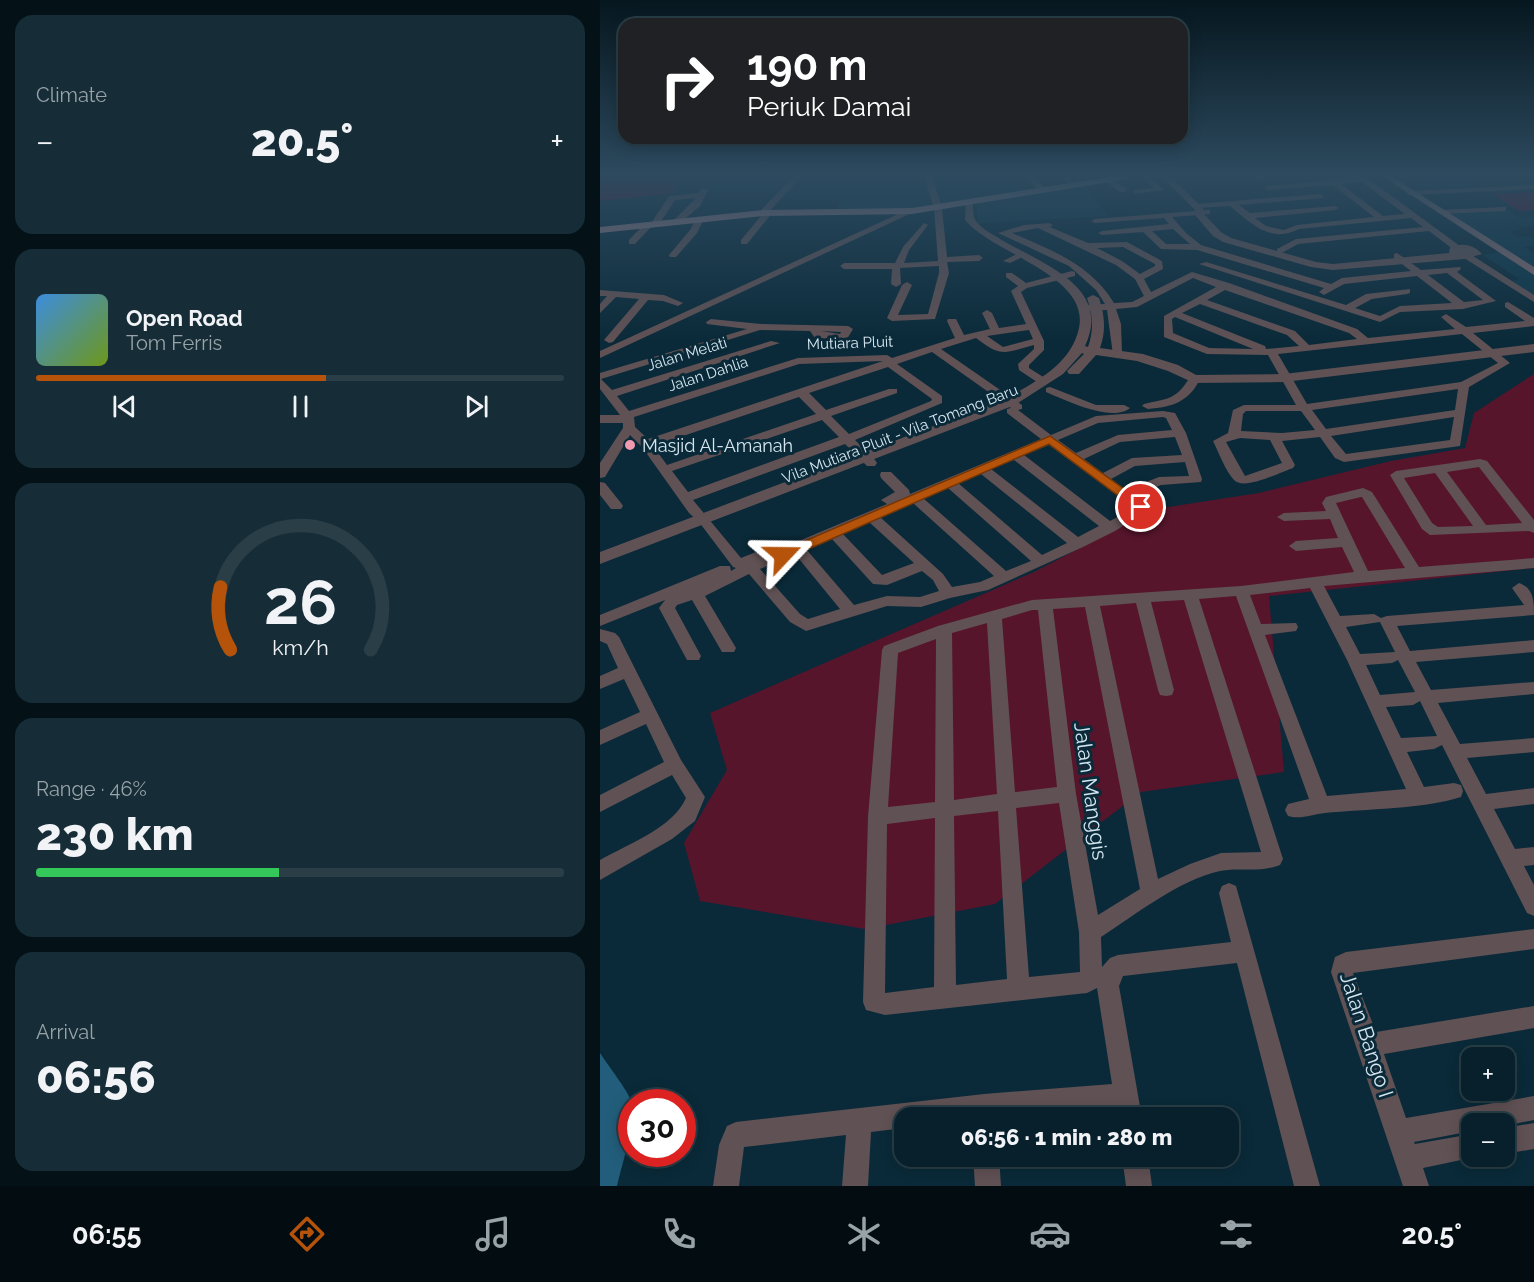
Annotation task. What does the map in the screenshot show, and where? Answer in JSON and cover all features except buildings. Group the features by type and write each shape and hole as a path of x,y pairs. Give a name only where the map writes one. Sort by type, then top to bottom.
{"main road":[{"path":"1471,231 1534,272"}],"street":[{"path":"632,242 644,231"},
{"path":"673,255 694,231"},
{"path":"744,242 752,231"},
{"path":"600,355 628,340 867,231"},
{"path":"896,284 897,266 903,250 915,240 920,231"},
{"path":"907,285 892,318 932,317 944,273 940,231"},
{"path":"989,231 1022,255 1078,278"},
{"path":"993,234 1008,231"},
{"path":"1054,231 1129,269 1139,278 1149,297"},
{"path":"1101,231 1103,236 1136,231"},
{"path":"1147,231 1164,247 1198,247 1331,287"},
{"path":"1182,231 1198,247"},
{"path":"1217,231 1222,238 1285,248 1325,267 1496,248"},
{"path":"1231,273 1249,262 1285,248 1419,231"},
{"path":"1433,231 1534,299"},
{"path":"993,234 1046,255 1078,278 1098,308 1100,328 1086,350 1117,353 1166,365 1194,379 1284,378 1534,348"},
{"path":"1086,246 1124,244 1159,263 1160,267 1139,278"},
{"path":"1007,261 1022,255"},
{"path":"1046,255 1078,278"},
{"path":"844,266 897,266 979,258"},
{"path":"1399,258 1463,306"},
{"path":"1203,264 1231,273 1347,309 1382,319 1396,309 1463,306 1491,300 1453,270 1342,281 1315,299"},
{"path":"1009,275 1024,286"},
{"path":"1098,308 1134,305 1191,275 1226,285 1353,331 1365,341"},
{"path":"1389,277 1425,306"},
{"path":"1078,278 1024,286 1016,291 1034,326 1040,350 1023,364 1024,370 1047,386 1094,408 1138,408 1176,402 1190,391 1194,379"},
{"path":"1078,278 1077,291 1115,318 1117,353"},
{"path":"1226,285 1167,318 1168,335 1203,349 1271,352 1534,323"},
{"path":"1347,309 1369,296 1407,291"},
{"path":"600,293 646,296 674,301 627,319"},
{"path":"600,310 614,294"},
{"path":"605,340 646,296"},
{"path":"1199,300 1291,333 1307,348"},
{"path":"1508,305 1534,323"},
{"path":"1478,310 1501,328"},
{"path":"987,313 996,332"},
{"path":"1175,314 1271,352 1284,378 1322,434 1339,456 1348,459 1458,442 1464,385"},
{"path":"1233,436 1237,411 1242,409 1304,408 1464,385 1504,366 1502,361 1446,317"},
{"path":"952,321 961,339"},
{"path":"711,322 814,329"},
{"path":"646,444 961,339 978,334 1034,326"},
{"path":"761,327 787,352"},
{"path":"600,376 761,327"},
{"path":"978,334 998,349 1039,341"},
{"path":"605,340 628,340"},
{"path":"600,382 685,498 745,566 795,618 806,625 887,601 921,602 948,593 983,586 1041,562 1142,511 1143,509 1126,495 1050,439 1013,406 933,348"},
{"name":"Vila Mutiara Pluit - Vila Tomang Baru","path":"600,570 707,523 1013,406 1082,365 1086,350"},
{"name":"Mutiara Pluit","path":"787,352 902,357"},
{"name":"Jalan Melati","path":"609,395 787,352"},
{"name":"Jalan Dahlia","path":"600,419 628,421 787,352"},
{"name":"Mutiara Pluit","path":"685,498 846,439 936,403 938,398 923,385 889,363"},
{"path":"664,470 893,391"},
{"path":"801,392 867,460"},
{"path":"1274,438 1289,465 1244,480 1240,479 1219,441 1224,437 1233,436 1274,438 1322,434 1461,412"},
{"path":"693,656 667,608 672,601 696,594 745,566 800,549 871,517 910,496 950,483 1050,439 1103,419 1165,414 1173,417 1196,478 1159,481 1126,495"},
{"path":"600,474 628,421"},
{"path":"1076,458 1118,439 1180,433"},
{"path":"600,621 745,566 910,496 1026,441"},
{"path":"1016,455 1110,528"},
{"path":"1103,478 1132,462 1190,458"},
{"path":"1476,462 1483,464 1533,528 1435,532 1427,526 1396,477 1399,474 1476,462"},
{"path":"1438,468 1482,529"},
{"path":"983,469 1078,544"},
{"path":"886,476 1004,577"},
{"path":"950,483 1041,562"},
{"path":"600,486 616,506"},
{"path":"1364,576 1329,501 1365,492 1415,572"},
{"path":"1284,517 1334,515"},
{"path":"871,517 924,564 938,578 948,593"},
{"name":"Vila Mutiara Pluit - Vila Tomang Baru","path":"600,558 707,523"},
{"path":"834,533 878,580 887,580 924,564"},
{"path":"1296,546 1347,542"},
{"path":"800,549 850,611"},
{"path":"994,615 1019,990 885,1004 874,1002 878,817 890,650 944,630 994,615 1032,605 1242,591 1364,576 1534,563"},
{"path":"1315,583 1355,660 1419,795"},
{"path":"1519,588 1534,609"},
{"path":"1242,591 1322,805"},
{"path":"696,594 728,648"},
{"path":"1090,932 1150,893 1214,863 1230,860 1268,860 1274,857 1190,594"},
{"path":"1142,598 1166,690"},
{"path":"1091,601 1150,893"},
{"name":"Jalan Manggis","path":"1019,990 1087,982 1091,978 1092,969 1090,932 1067,794 1045,605"},
{"path":"1335,622 1534,609"},
{"path":"1380,620 1455,752 1534,906"},
{"path":"1256,630 1290,627"},
{"path":"944,630 945,998"},
{"path":"600,635 609,637 613,641 675,765 696,797 688,815 664,833 600,871"},
{"path":"1355,660 1534,646"},
{"path":"600,683 628,670"},
{"path":"1424,700 1534,688"},
{"path":"1374,702 1534,697"},
{"path":"600,738 650,715"},
{"path":"1395,746 1434,742"},
{"path":"1455,752 1534,745"},
{"path":"600,804 675,765"},
{"path":"1295,810 1455,791"},
{"path":"878,817 1067,794"},
{"path":"1480,802 1534,796"},
{"path":"1509,858 1534,856"},
{"path":"1229,893 1307,1186"},
{"name":"Jalan Bango I","path":"1416,1186 1369,1044 1342,972 1343,965 1534,939"},
{"path":"1104,1107 1128,1106 1108,986 1110,974 1118,966 1245,951"},
{"path":"1369,1044 1534,1017"},
{"path":"1398,1132 1534,1108"},
{"path":"726,1186 732,1145 736,1135 894,1118"},
{"path":"855,1186 859,1121"},
{"path":"1515,1139 1534,1136"},
{"path":"1406,1158 1461,1149"},
{"path":"987,1167 988,1186"},
{"path":"1136,1167 1139,1186"}],"shaded area":[{"path":"1476,231 1510,231 1518,237 1530,236 1534,239 1534,246 1524,247 1534,253 1534,299 1508,282 1519,279 1483,255 1506,251"},
{"path":"1534,374 1534,568 1269,596 1284,772 1141,792 995,904 865,929 700,901 684,843 727,770 710,713 1034,572 1155,509 1259,493 1391,461 1465,448 1474,413"},
{"path":"600,1053 625,1089 618,1089 618,1167 622,1167 617,1186 600,1186"}],"place":[{"name":"Masjid Al-Amanah","path":"630,445"}],"route":[{"path":"783,555 1050,439 1141,507"}]}
